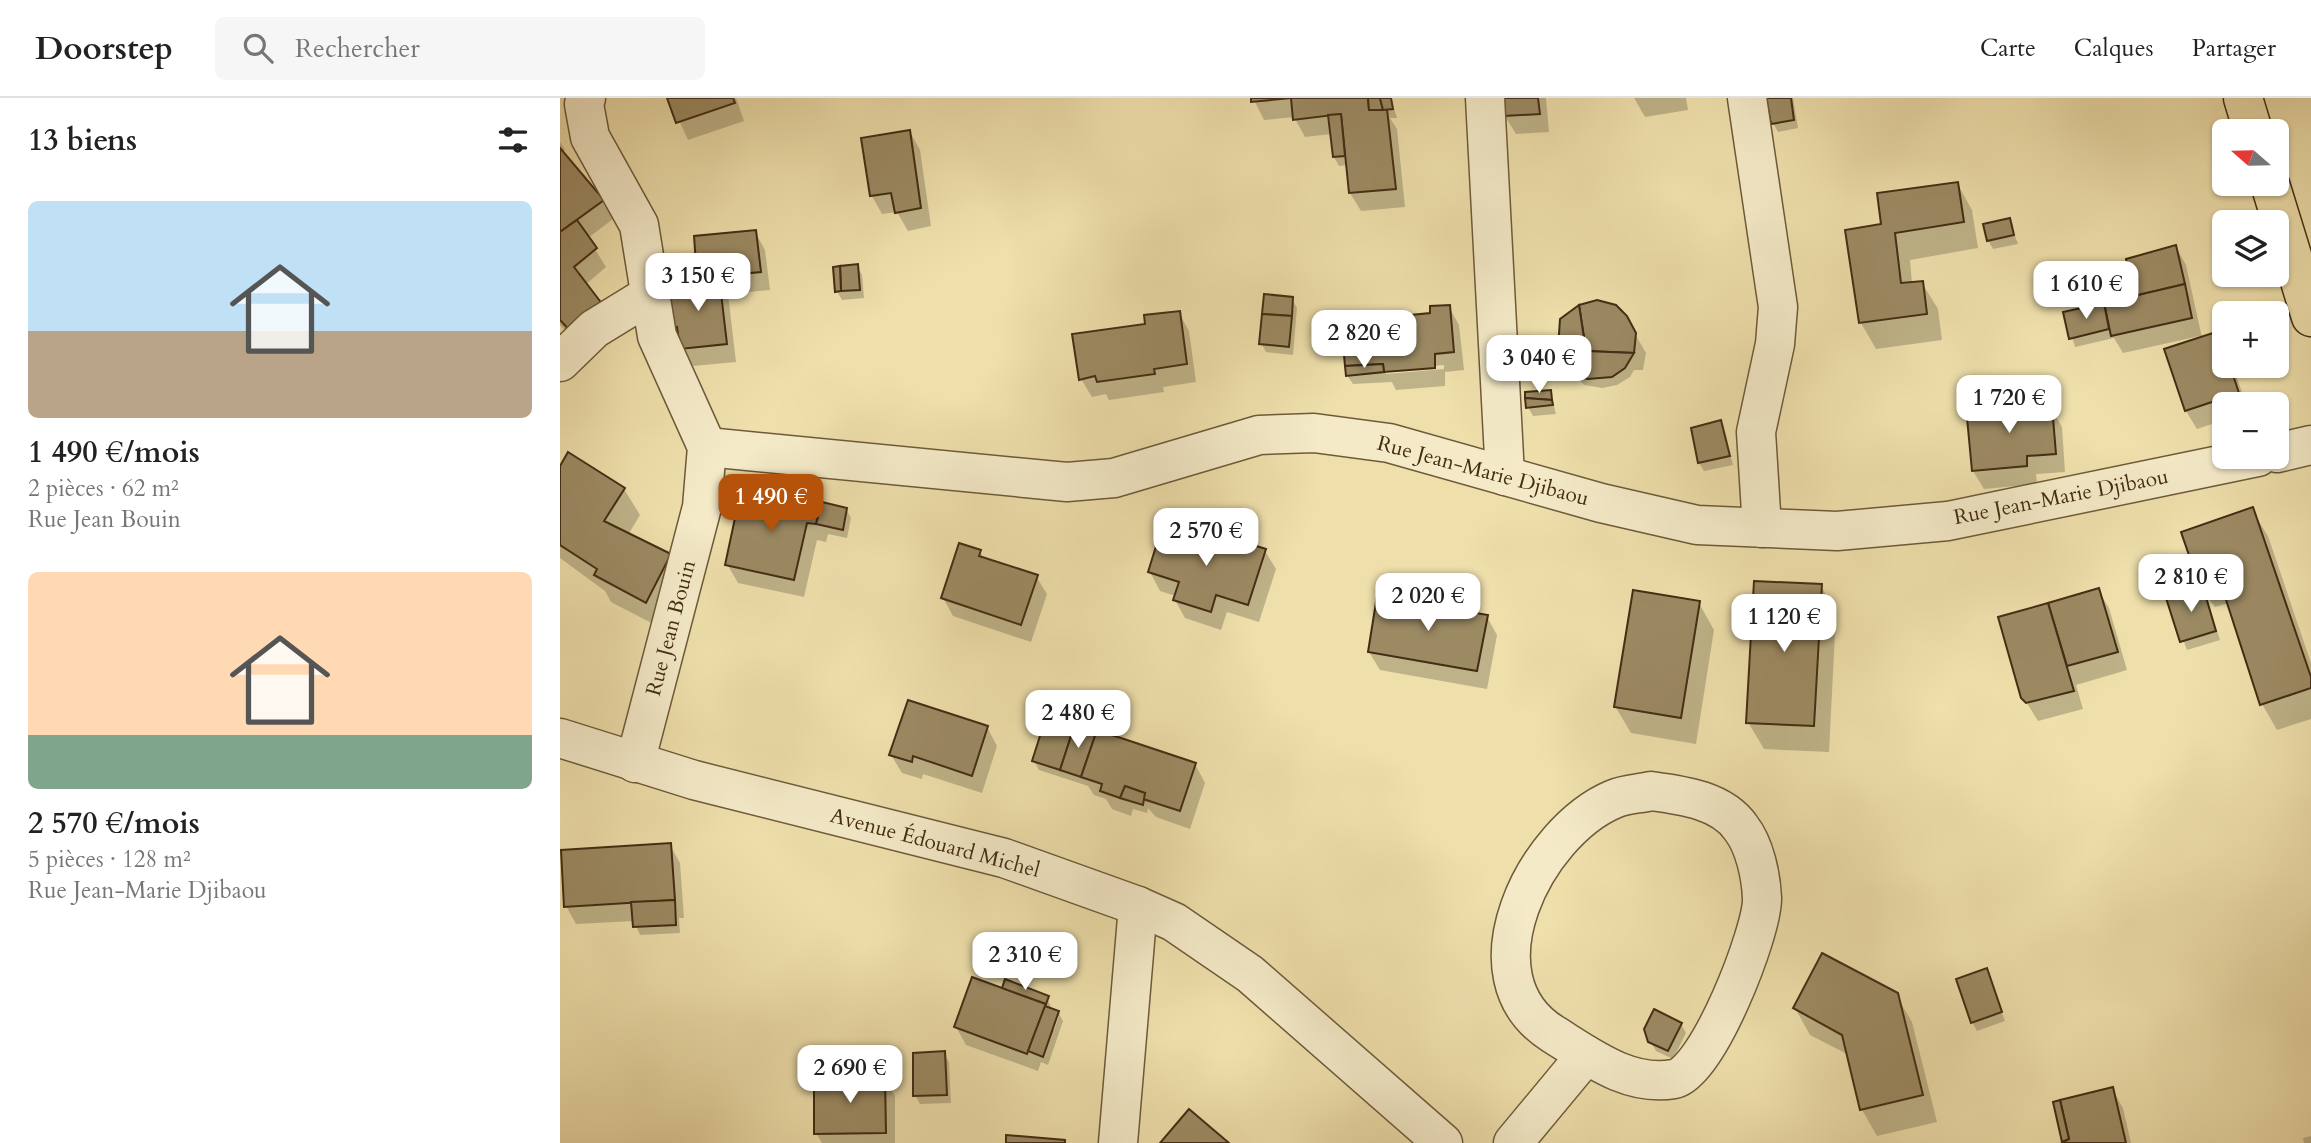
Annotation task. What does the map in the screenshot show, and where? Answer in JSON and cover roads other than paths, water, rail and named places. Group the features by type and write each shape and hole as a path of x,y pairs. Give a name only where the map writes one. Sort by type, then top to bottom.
{"main road":[{"path":"2243,98 2249,119"},
{"path":"2274,196 2311,317"}],"street":[{"path":"1485,98 1505,476"},
{"path":"1747,98 1778,307 1775,344 1756,432 1762,528"},
{"name":"Rue Jean Bouin","path":"579,100 590,137 639,225 657,335 707,447 702,507 635,763"},
{"path":"560,362 594,330 650,294"},
{"name":"Rue Jean-Marie Djibaou","path":"707,447 1067,482 1114,478 1259,435 1314,433 1388,443 1697,526 1837,531 1948,521 2212,466"},
{"path":"2289,450 2311,445"},
{"name":"Avenue Édouard Michel","path":"560,738 635,763 1004,858 1138,905 1174,922 1250,974 1443,1143"},
{"path":"1662,793 1686,795 1717,808 1741,826 1755,855 1762,900 1746,960 1710,1045 1693,1068 1677,1079 1650,1081 1629,1077 1586,1055 1533,1021 1518,997 1510,971 1510,948 1519,913 1535,876 1564,834 1615,798 1662,793"},
{"path":"1118,1143 1138,905"},
{"path":"1513,1143 1586,1055"}]}
